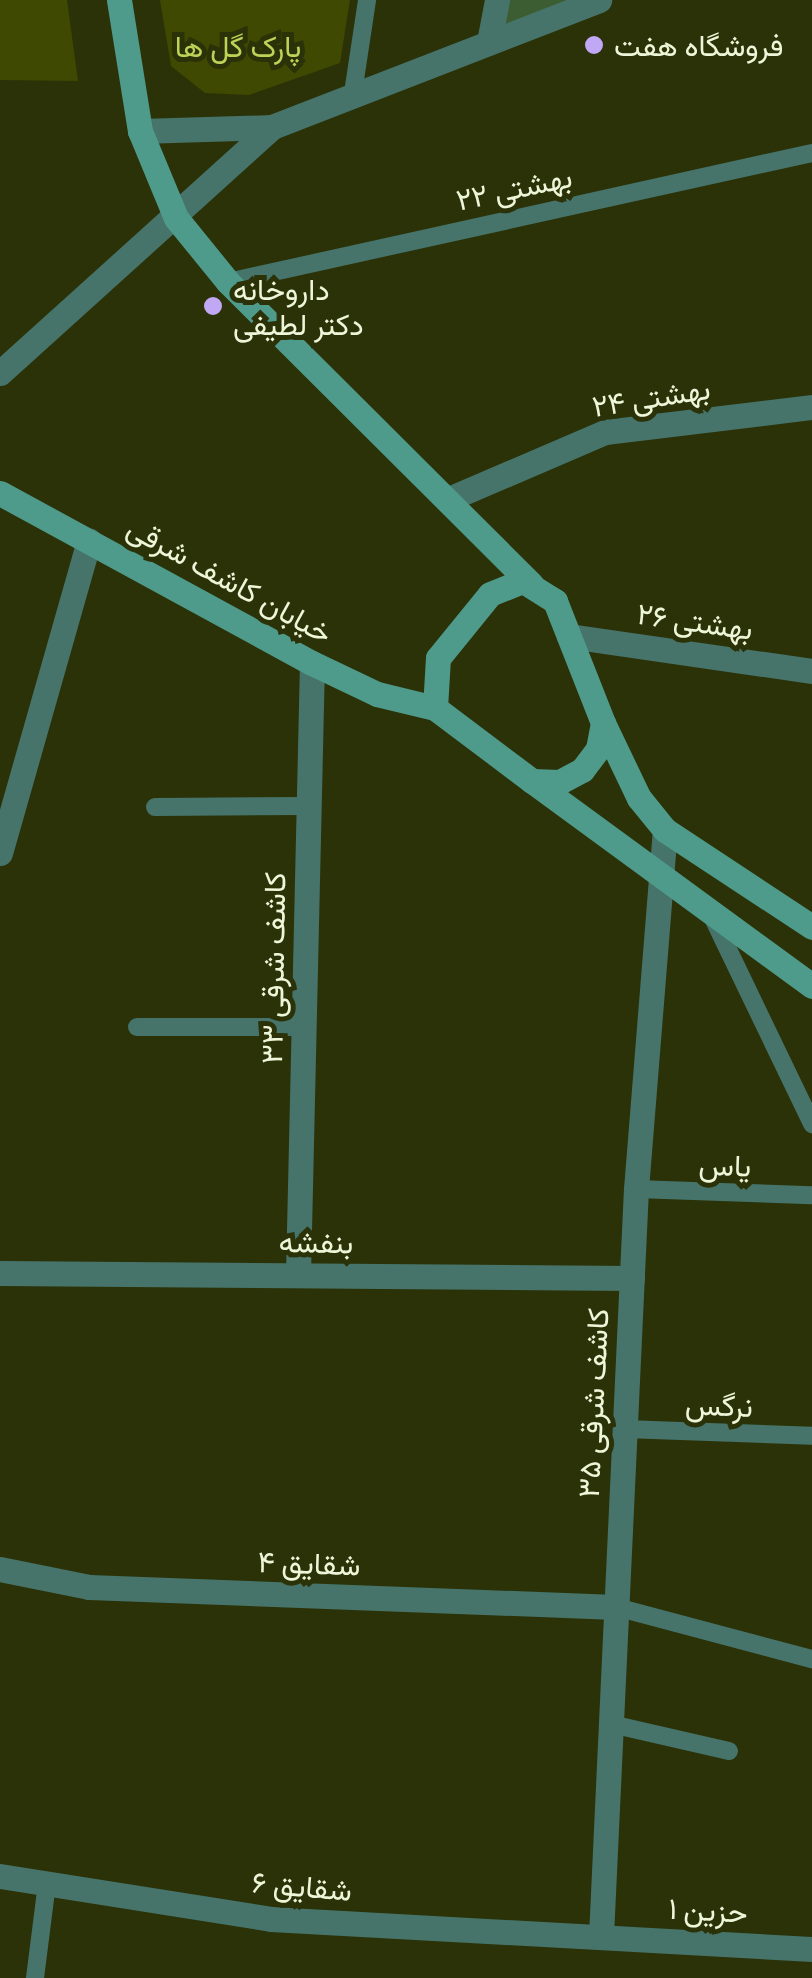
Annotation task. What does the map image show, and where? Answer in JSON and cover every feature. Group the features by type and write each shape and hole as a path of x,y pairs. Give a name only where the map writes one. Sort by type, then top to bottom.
{"main road":[{"path":"119,0 140,132 176,218 228,282 451,498 532,584 556,601 603,723 639,798 665,830 812,927"},
{"name":"خیابان کاشف شرقی","path":"0,494 312,663 377,694 435,708"},
{"path":"532,584 504,584 463,624 438,658 435,708 812,986"},
{"path":"532,781 559,782 582,770 598,749 603,723"}],"street":[{"path":"489,42 496,0"},
{"path":"140,132 272,127 599,0"},
{"path":"0,373 176,218 272,127"},
{"name":"بهشتی ۲۴","path":"451,498 605,432 812,407"},
{"path":"0,854 89,540"},
{"name":"بهشتی ۲۶","path":"569,636 812,670"},
{"name":"کاشف شرقی ۳۳","path":"298,1274 312,663"},
{"name":"کاشف شرقی ۳۵","path":"601,1936 636,1189 665,830"},
{"name":"بنفشه","path":"0,1272 632,1278"},
{"name":"شقایق ۴","path":"0,1569 90,1587 616,1607"},
{"name":"شقایق ۶","path":"0,1876 271,1919 601,1936"},
{"name":"حزین ۱","path":"601,1936 812,1948"}],"lane":[{"path":"353,93 367,0"},
{"name":"بهشتی ۲۲","path":"228,282 812,153"},
{"path":"155,807 309,806"},
{"path":"710,911 812,1124"},
{"path":"137,1027 304,1027"},
{"name":"یاس","path":"636,1189 812,1195"},
{"name":"نرگس","path":"624,1428 812,1436"},
{"path":"616,1607 812,1659"},
{"path":"611,1724 729,1751"},
{"path":"35,1978 47,1883"}],"green space":[{"path":"0,0 67,0 78,81 0,80"},
{"name":"پارک گل ها","path":"160,0 350,0 340,63 249,95 205,93 171,66"}],"building":[{"path":"505,0 579,0 499,31"}],"place":[{"name":"فروشگاه هفت","path":"594,45"},
{"name":"داروخانه دکتر لطیفی","path":"213,306"}]}
